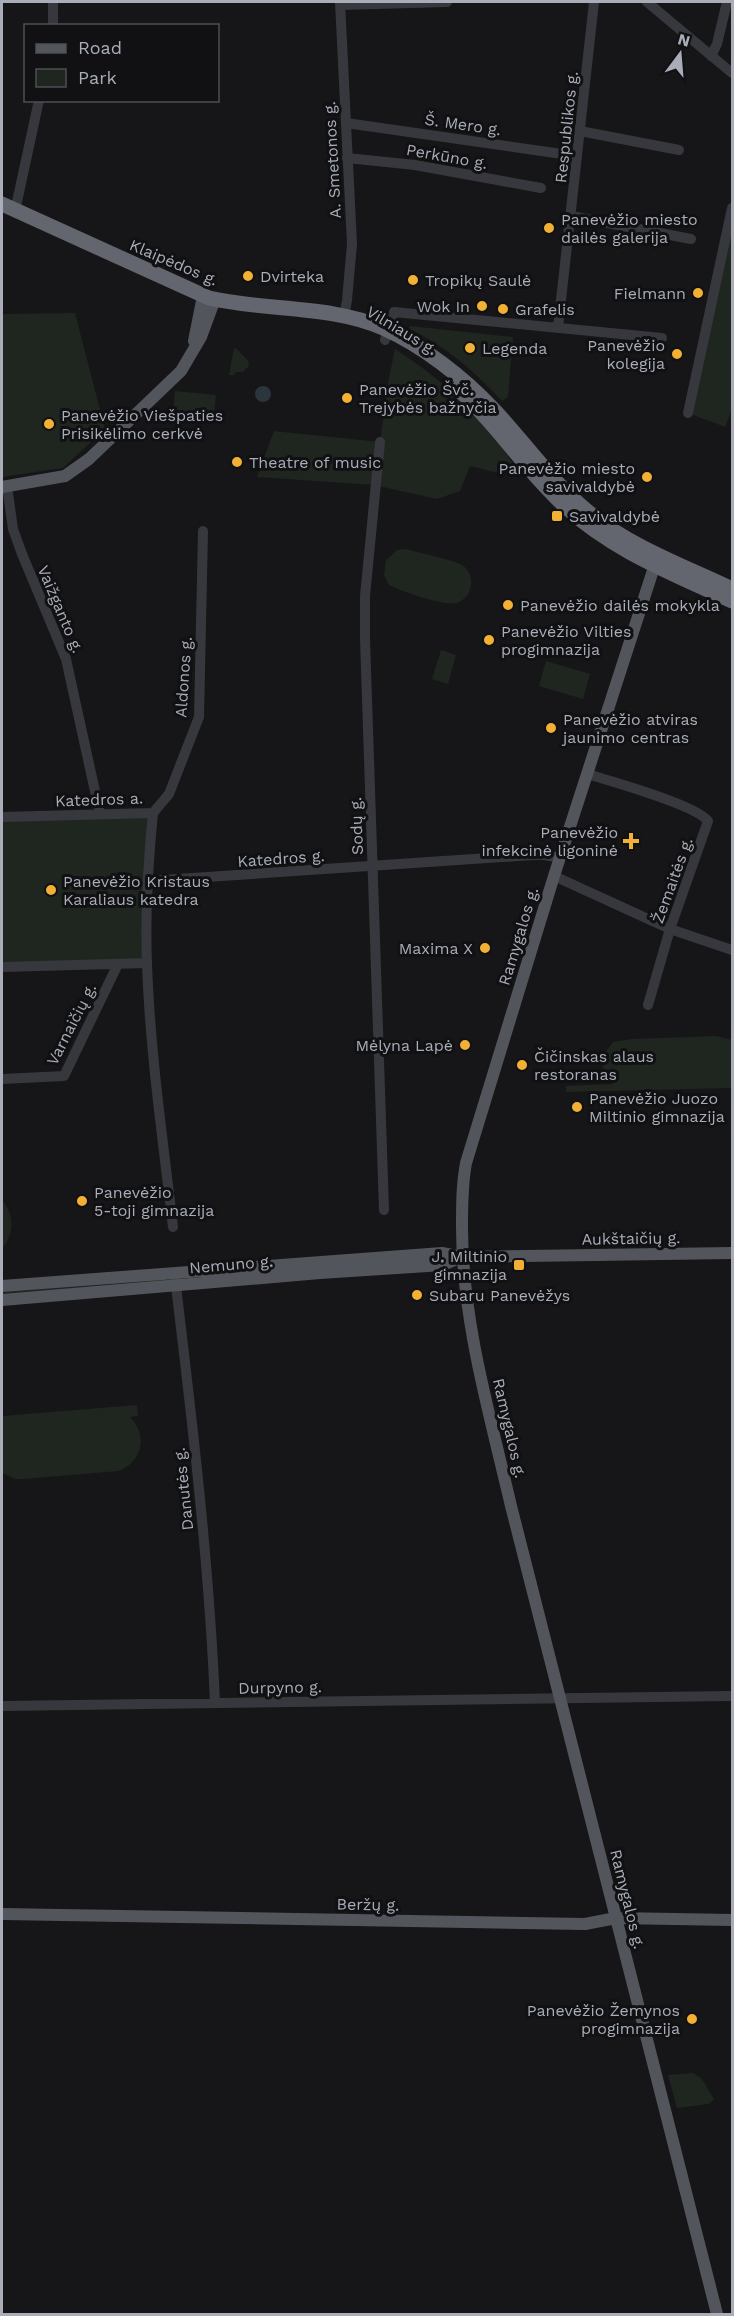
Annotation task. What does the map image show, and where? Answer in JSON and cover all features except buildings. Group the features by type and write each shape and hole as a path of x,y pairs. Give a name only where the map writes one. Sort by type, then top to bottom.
{"highway":[{"name":"Klaipėdos g.","path":"8,208 209,297 344,317"},
{"name":"Vilniaus g.","path":"344,317 387,335 436,360 492,408 564,490 591,515 657,559 732,601"},
{"name":"Vilniaus g.","path":"657,559 732,589"}],"main road":[{"path":"4,486 55,479 74,470 117,434 182,371 193,352 209,297"},
{"name":"Ramygalos g.","path":"657,559 554,876 466,1163 462,1190 462,1257 485,1395 559,1698 717,2314"},
{"name":"Nemuno g.","path":"2,1286 407,1255 442,1253 462,1257 531,1255"},
{"name":"Aukštaičių g.","path":"531,1255 732,1253"},
{"name":"Nemuno g.","path":"2,1300 443,1265 462,1257"},
{"name":"Beržų g.","path":"2,1914 585,1924 616,1918 732,1920"}],"street":[{"path":"53,2 53,24"},
{"path":"340,3 447,2"},
{"name":"Respublikos g.","path":"558,327 594,2"},
{"path":"647,2 732,74"},
{"path":"711,56 717,44 727,2"},
{"name":"A. Smetonos g.","path":"340,3 352,244 344,317"},
{"path":"8,208 38,102"},
{"name":"Š. Mero g.","path":"346,123 576,156"},
{"path":"580,131 679,150"},
{"name":"Perkūno g.","path":"347,158 415,165 541,188"},
{"path":"688,413 732,208"},
{"path":"571,216 691,239"},
{"path":"387,335 394,312 662,338"},
{"name":"Sodų g.","path":"380,442 374,485 365,596 384,1210"},
{"name":"Vaižganto g.","path":"4,486 13,529 66,659 100,814"},
{"name":"Aldonos g.","path":"153,813 169,794 199,717 204,531"},
{"name":"Žemaitės g.","path":"587,774 656,796 706,818 708,825 670,929 648,1005"},
{"name":"Katedros a.","path":"2,817 153,813 147,881 147,963"},
{"name":"Katedros g.","path":"147,881 533,855 560,858"},
{"path":"554,876 670,929 732,950"},
{"path":"2,967 147,963 160,1128 172,1227"},
{"name":"Varnaičių g.","path":"2,1079 64,1076 118,964"},
{"name":"Danutės g.","path":"174,1272 202,1516 213,1644 215,1703"},
{"name":"Durpyno g.","path":"2,1706 730,1696"}],"green space":[{"path":"732,208 732,409 725,427 688,413"},
{"path":"75,313 105,429 63,468 2,477 2,314"},
{"path":"410,326 513,337 508,397 502,401 459,360 435,343 409,329"},
{"path":"234,348 249,362 248,368 243,372 229,375"},
{"path":"395,349 431,374 463,403 492,434 517,470 494,472 470,466 460,491 437,499 374,485 257,477 274,431 380,442"},
{"path":"175,391 216,395 214,413 208,416 206,421 177,418 173,413"},
{"path":"406,549 460,564 469,573 471,579 467,596 456,603 442,602 389,585 384,575 386,560 397,550"},
{"path":"441,650 456,655 448,684 432,679"},
{"path":"546,661 590,674 583,699 539,686"},
{"path":"153,813 147,963 2,967 2,817"},
{"path":"716,1036 732,1040 732,1088 566,1092 566,1086 613,1084 602,1063 613,1042 632,1039"},
{"path":"2,1200 11,1218 11,1231 2,1249"},
{"path":"166,1279 165,1281 2,1294 2,1291"},
{"path":"137,1405 138,1416 130,1417 139,1432 140,1447 138,1454 127,1467 119,1471 23,1479 16,1479 2,1473 2,1416"},
{"path":"693,2073 702,2079 714,2099 709,2104 677,2108 668,2075"}],"shaded area":[{"path":"260,386 266,386 271,394 269,400 260,402 255,397 255,391"}],"place":[{"name":"Panevėžio miesto dailės galerija","path":"549,228"},
{"name":"Dvirteka","path":"248,276"},
{"name":"Tropikų Saulė","path":"413,280"},
{"name":"Fielmann","path":"698,293"},
{"name":"Wok In","path":"482,306"},
{"name":"Grafelis","path":"503,309"},
{"name":"Legenda","path":"470,348"},
{"name":"Panevėžio kolegija","path":"677,354"},
{"name":"Panevėžio Švč. Trejybės bažnyčia","path":"347,398"},
{"name":"Panevėžio Viešpaties Prisikėlimo cerkvė","path":"49,424"},
{"name":"Theatre of music","path":"237,462"},
{"name":"Panevėžio miesto savivaldybė","path":"647,477"},
{"name":"Savivaldybė","path":"557,516"},
{"name":"Panevėžio dailės mokykla","path":"508,605"},
{"name":"Panevėžio Vilties progimnazija","path":"489,640"},
{"name":"Panevėžio atviras jaunimo centras","path":"551,728"},
{"name":"Panevėžio infekcinė ligoninė","path":"631,841"},
{"name":"Panevėžio Kristaus Karaliaus katedra","path":"51,890"},
{"name":"Maxima X","path":"485,948"},
{"name":"Mėlyna Lapė","path":"465,1045"},
{"name":"Čičinskas alaus restoranas","path":"522,1065"},
{"name":"Panevėžio Juozo Miltinio gimnazija","path":"577,1107"},
{"name":"Panevėžio 5-toji gimnazija","path":"82,1201"},
{"name":"J. Miltinio gimnazija","path":"519,1265"},
{"name":"Subaru Panevėžys","path":"417,1295"},
{"name":"Panevėžio Žemynos progimnazija","path":"692,2019"}]}
